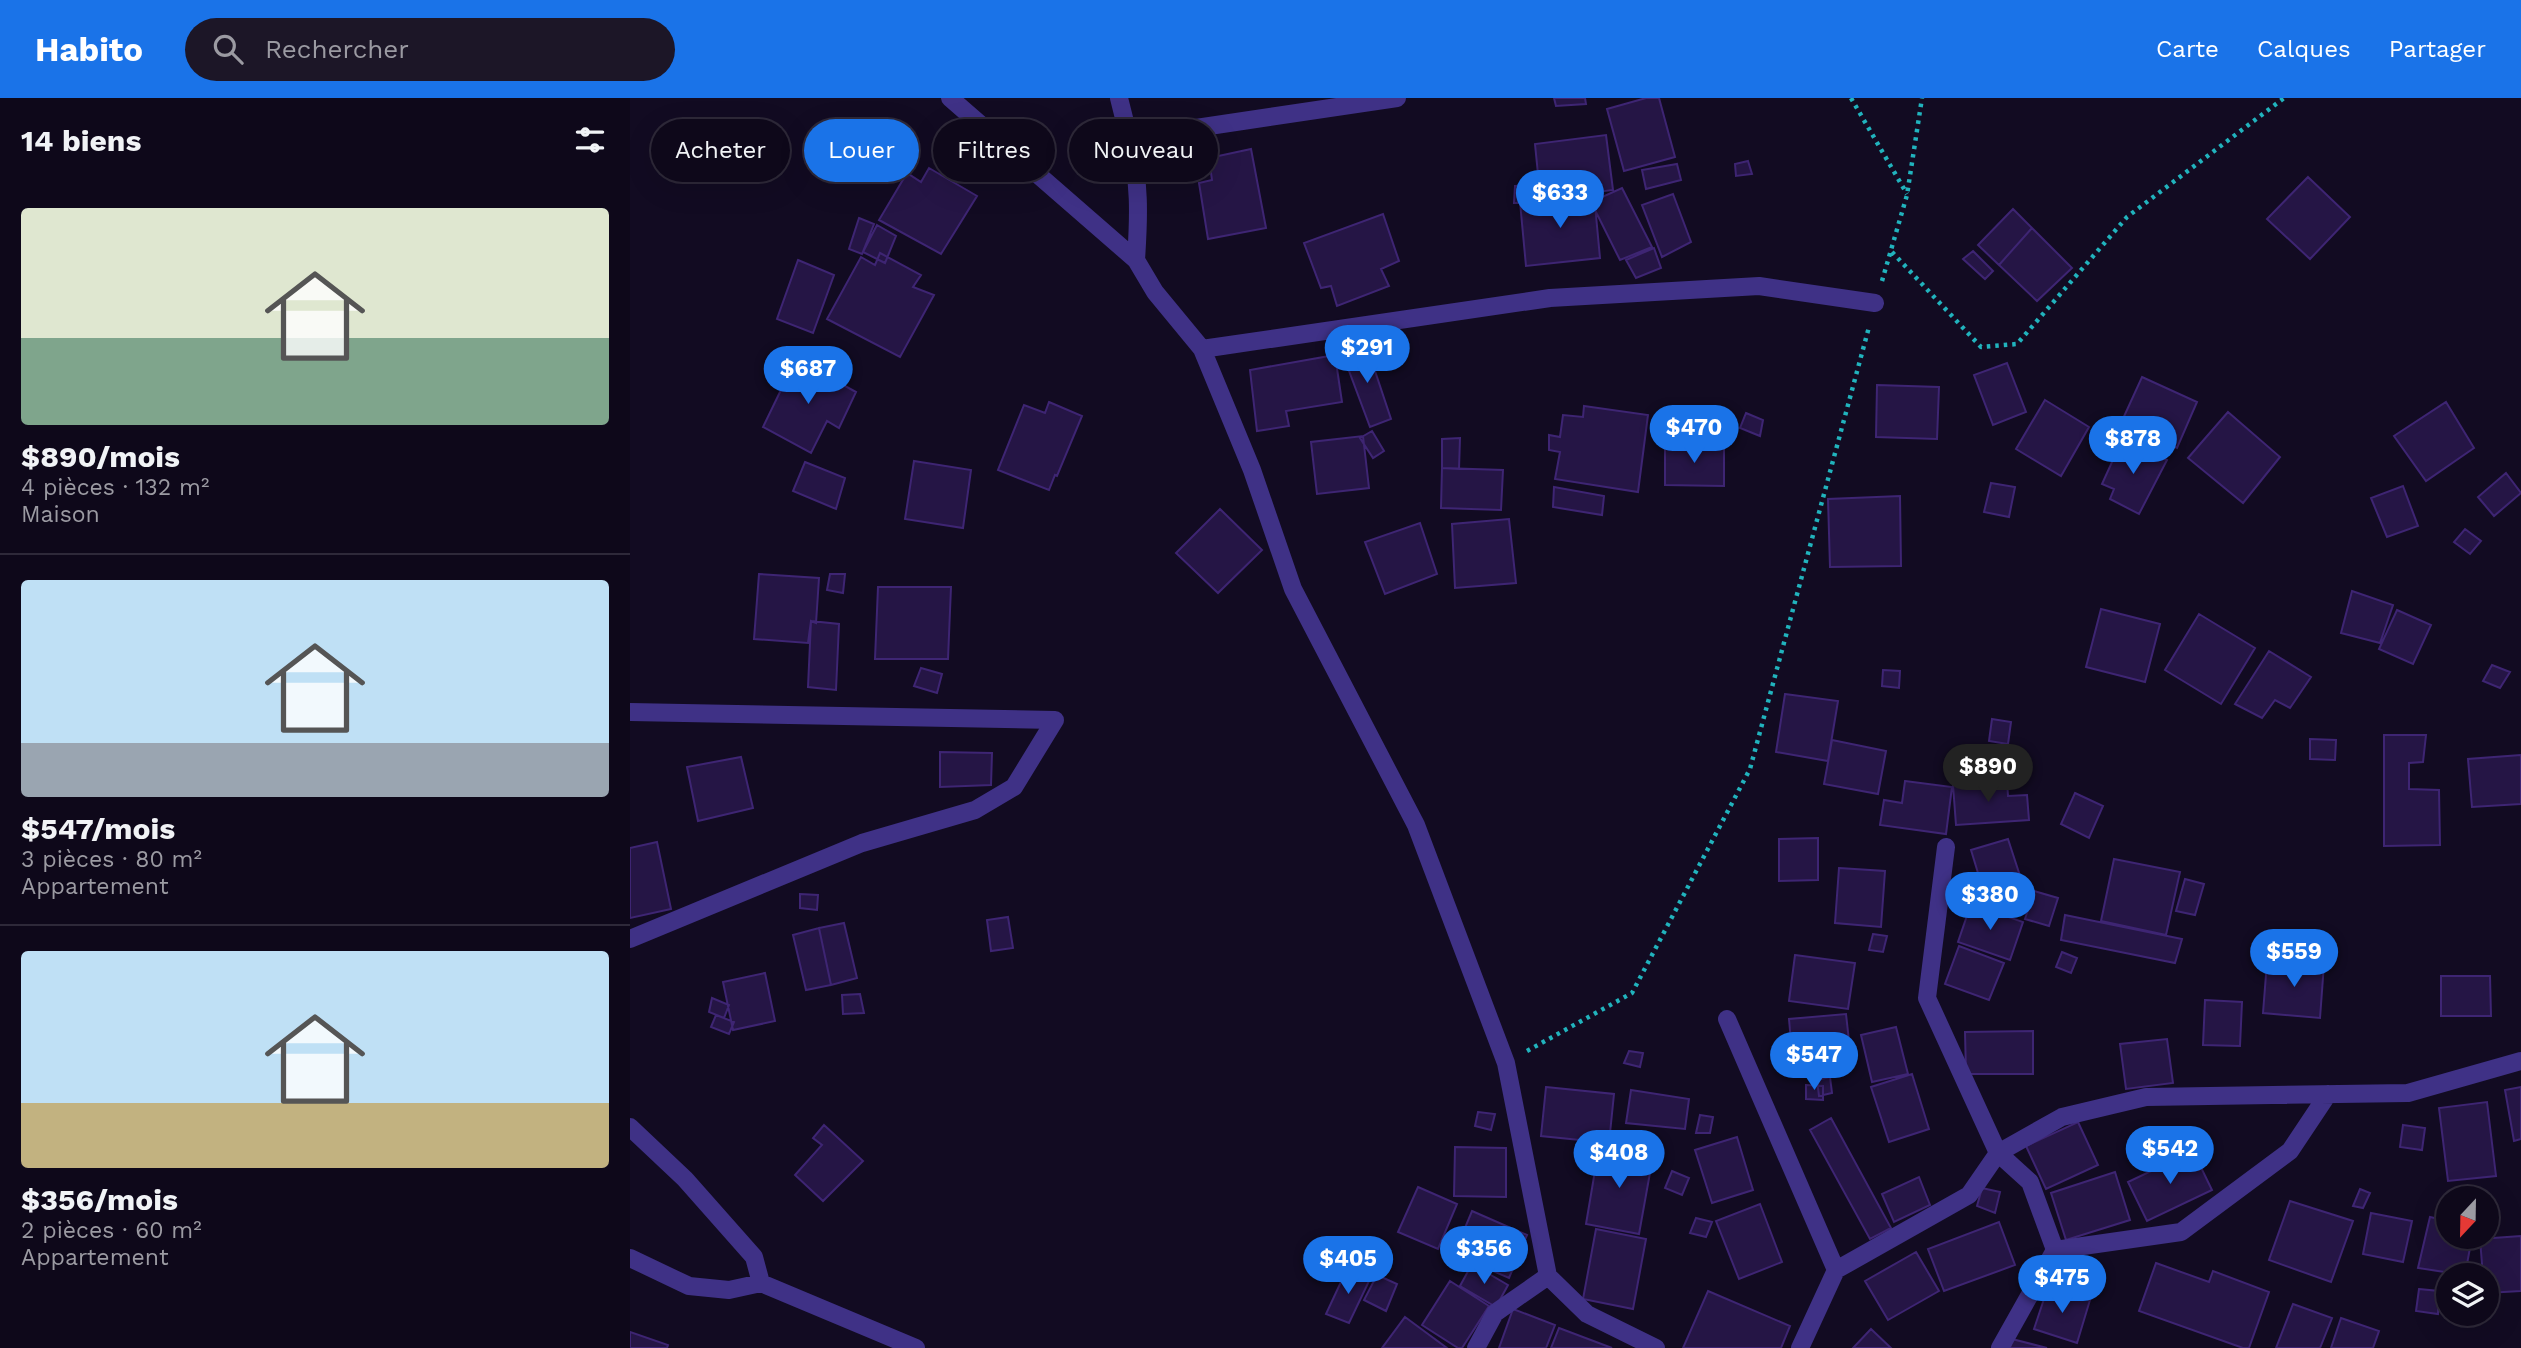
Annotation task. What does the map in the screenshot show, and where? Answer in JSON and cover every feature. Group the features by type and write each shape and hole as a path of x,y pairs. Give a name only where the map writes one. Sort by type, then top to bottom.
{"street":[{"path":"950,98 1136,260 1155,292 1202,349 1252,470 1293,589 1416,824 1506,1063 1548,1276 1587,1314 1656,1348"},
{"path":"1119,98 1124,119"},
{"path":"1218,125 1398,98"},
{"path":"1136,260 1139,218 1138,182"},
{"path":"1202,349 1550,298 1759,286 1875,303"},
{"path":"630,712 1055,720 1014,787 975,810 862,842 630,939"},
{"path":"1946,846 1927,998 1998,1153 2030,1182 2055,1251 2000,1348"},
{"path":"1727,1019 1836,1270"},
{"path":"1800,1348 1836,1270 1969,1195 1998,1153 2062,1117 2146,1097 2408,1093 2521,1061"},
{"path":"2055,1251 2181,1232 2290,1151 2328,1094"},
{"path":"630,1127 685,1179 754,1257 761,1283"},
{"path":"630,1258 689,1286 729,1290 761,1283 916,1348"},
{"path":"1476,1348 1495,1314 1548,1276"}],"path":[{"path":"1851,98 1907,195"},
{"path":"1506,1063 1632,993 1750,769 1875,303 1907,195 1922,98"},
{"path":"1892,252 1981,347 2017,344 2127,217 2284,98"}],"building":[{"path":"1554,98 1585,98 1586,104 1556,106"},
{"path":"1646,98 1659,98 1675,157 1624,171 1607,109"},
{"path":"1606,135 1613,190 1551,198 1549,182 1539,184 1535,144"},
{"path":"1251,149 1266,228 1208,239 1199,183 1218,182 1218,156"},
{"path":"1748,161 1752,174 1736,176 1735,164"},
{"path":"1677,164 1681,180 1646,189 1642,170"},
{"path":"929,168 933,170 933,182 953,182 977,196 941,254 879,220 902,182 921,182"},
{"path":"2308,177 2350,217 2310,259 2267,219"},
{"path":"1535,185 1535,202 1514,203 1515,186"},
{"path":"1622,188 1652,247 1620,260 1591,202"},
{"path":"1594,194 1600,258 1526,266 1520,202"},
{"path":"1673,194 1691,242 1662,257 1642,205"},
{"path":"2013,209 2032,228 1999,265 1978,245"},
{"path":"1383,214 1399,261 1381,269 1389,286 1337,306 1331,286 1321,288 1304,243"},
{"path":"859,218 874,224 862,254 849,249"},
{"path":"877,225 896,236 885,263 863,252"},
{"path":"2032,228 2072,268 2037,301 1999,265"},
{"path":"1654,248 1661,268 1636,278 1626,260"},
{"path":"1973,251 1993,271 1985,279 1963,259"},
{"path":"880,253 921,275 913,287 934,295 900,357 827,319 861,257 875,265"},
{"path":"798,260 834,275 813,333 777,319"},
{"path":"1366,344 1391,419 1370,427 1342,352"},
{"path":"1335,355 1342,402 1286,411 1289,426 1257,431 1250,370"},
{"path":"796,359 856,392 839,428 827,421 811,453 763,427"},
{"path":"2007,363 2026,412 1993,425 1974,375"},
{"path":"2142,377 2197,402 2177,448 2121,423"},
{"path":"1877,385 1939,387 1937,439 1876,437"},
{"path":"2045,400 2089,427 2061,476 2016,449"},
{"path":"1049,402 1082,416 1049,490 998,470 1024,405 1045,413"},
{"path":"2446,402 2474,448 2426,481 2394,436"},
{"path":"1584,406 1648,415 1638,492 1555,479 1560,452 1549,450 1549,435 1560,437 1563,415 1583,417"},
{"path":"2228,412 2280,457 2243,503 2188,458"},
{"path":"1746,413 1763,420 1760,436 1740,428"},
{"path":"1372,431 1384,451 1373,458 1360,438"},
{"path":"1363,436 1369,488 1317,494 1311,442"},
{"path":"1460,438 1459,469 1442,468 1442,439"},
{"path":"2122,440 2167,460 2139,514 2110,499 2114,489 2102,484"},
{"path":"1665,445 1724,446 1724,486 1665,485"},
{"path":"914,461 971,470 963,528 905,519"},
{"path":"805,462 845,478 836,509 793,491"},
{"path":"1442,468 1503,470 1501,510 1441,508"},
{"path":"2506,473 2521,493 2494,516 2478,497"},
{"path":"1991,483 2015,487 2009,517 1984,512"},
{"path":"2403,486 2418,526 2387,537 2371,498"},
{"path":"1554,487 1604,496 1602,515 1553,507"},
{"path":"1900,496 1901,566 1830,567 1828,499"},
{"path":"1220,509 1262,550 1218,593 1176,553"},
{"path":"1509,519 1516,583 1455,588 1452,524"},
{"path":"1420,523 1437,574 1385,594 1365,542"},
{"path":"2465,529 2481,541 2470,554 2454,542"},
{"path":"759,574 819,578 816,623 811,621 808,643 754,639"},
{"path":"830,574 845,574 843,593 827,590"},
{"path":"878,587 951,587 948,659 875,659"},
{"path":"2352,591 2393,605 2380,643 2341,633"},
{"path":"2101,609 2160,624 2145,682 2086,667"},
{"path":"2397,610 2431,625 2413,664 2379,649"},
{"path":"2199,614 2255,648 2221,704 2165,670"},
{"path":"811,621 839,624 836,690 808,687"},
{"path":"2269,651 2311,677 2290,708 2275,700 2262,718 2235,704"},
{"path":"2492,665 2510,672 2500,688 2483,681"},
{"path":"921,668 942,674 937,693 914,686"},
{"path":"1883,670 1900,671 1899,688 1882,686"},
{"path":"1785,694 1838,701 1828,761 1776,752"},
{"path":"1992,719 2011,722 2008,744 1989,741"},
{"path":"2384,735 2426,735 2423,762 2409,763 2409,789 2439,790 2440,845 2384,846"},
{"path":"2310,739 2336,740 2335,760 2310,759"},
{"path":"1832,740 1886,751 1878,794 1824,784"},
{"path":"940,752 992,753 991,785 940,787"},
{"path":"2521,755 2521,804 2472,807 2468,759"},
{"path":"741,757 753,808 698,821 687,767"},
{"path":"1905,781 1952,787 1946,834 1880,825 1884,800 1902,803"},
{"path":"2007,781 2008,796 2027,795 2029,820 1956,825 1953,785"},
{"path":"2075,793 2103,806 2089,838 2061,824"},
{"path":"1818,838 1818,880 1779,881 1779,839"},
{"path":"2008,839 2023,885 1985,896 1971,850"},
{"path":"657,842 671,909 630,918 630,848"},
{"path":"2114,859 2180,872 2166,935 2101,921"},
{"path":"1839,868 1885,871 1881,927 1835,923"},
{"path":"2185,879 2204,884 2195,915 2176,911"},
{"path":"2034,891 2058,898 2049,926 2025,919"},
{"path":"800,894 818,895 817,910 800,908"},
{"path":"1971,904 2023,922 2010,960 1958,942"},
{"path":"2065,915 2182,939 2175,963 2061,940"},
{"path":"1008,917 1013,948 991,951 987,920"},
{"path":"844,923 857,978 831,985 819,928"},
{"path":"819,928 831,985 806,990 793,935"},
{"path":"1873,934 1887,936 1883,952 1869,950"},
{"path":"1959,946 2004,963 1989,1000 1945,984"},
{"path":"2062,952 2077,958 2071,973 2056,967"},
{"path":"1795,955 1855,963 1848,1009 1789,1001"},
{"path":"2267,962 2324,964 2320,1018 2263,1013"},
{"path":"765,973 775,1021 733,1030 723,982"},
{"path":"2441,976 2490,976 2491,1016 2441,1016"},
{"path":"860,994 864,1013 843,1014 842,995"},
{"path":"712,998 729,1005 724,1018 709,1012"},
{"path":"2205,1000 2242,1002 2240,1046 2203,1045"},
{"path":"1846,1014 1851,1059 1793,1065 1789,1019"},
{"path":"716,1015 734,1022 729,1034 711,1027"},
{"path":"1896,1027 1908,1074 1872,1082 1861,1035"},
{"path":"2033,1031 2033,1074 1966,1074 1965,1032"},
{"path":"2167,1039 2173,1083 2126,1089 2120,1044"},
{"path":"1629,1051 1643,1053 1640,1067 1624,1063"},
{"path":"1912,1074 1929,1129 1889,1142 1871,1087"},
{"path":"1830,1077 1832,1093 1819,1096 1817,1080"},
{"path":"1806,1085 1823,1086 1823,1100 1806,1099"},
{"path":"1546,1087 1614,1094 1609,1143 1541,1136"},
{"path":"2521,1087 2521,1139 2514,1141 2505,1090"},
{"path":"1631,1090 1689,1099 1685,1129 1626,1123"},
{"path":"2487,1102 2496,1176 2448,1181 2439,1108"},
{"path":"1478,1112 1495,1114 1491,1130 1475,1126"},
{"path":"1700,1115 1713,1117 1710,1133 1696,1133"},
{"path":"1831,1118 1891,1228 1870,1239 1810,1130"},
{"path":"2078,1122 2098,1165 2046,1189 2026,1146"},
{"path":"824,1125 863,1161 823,1201 795,1175 822,1145 813,1138"},
{"path":"2403,1125 2425,1128 2422,1150 2400,1147"},
{"path":"1737,1137 1753,1190 1712,1203 1695,1150"},
{"path":"1455,1147 1506,1148 1506,1197 1454,1196"},
{"path":"1599,1147 1653,1156 1639,1234 1586,1224"},
{"path":"2193,1151 2212,1190 2147,1221 2128,1182"},
{"path":"1672,1171 1689,1178 1682,1195 1665,1188"},
{"path":"2115,1172 2130,1220 2066,1240 2051,1193"},
{"path":"1919,1177 1930,1205 1894,1222 1882,1194"},
{"path":"1418,1187 1457,1204 1438,1249 1398,1232"},
{"path":"1982,1188 2000,1192 1995,1213 1977,1206"},
{"path":"2360,1189 2370,1193 2363,1208 2353,1206"},
{"path":"2290,1201 2353,1221 2331,1282 2269,1260"},
{"path":"1760,1204 1782,1262 1739,1279 1716,1221"},
{"path":"1472,1211 1527,1235 1509,1278 1454,1254"},
{"path":"2371,1213 2412,1221 2403,1262 2363,1254"},
{"path":"2430,1217 2436,1218 2436,1250 2470,1250 2467,1263 2436,1263 2436,1271 2418,1268"},
{"path":"1696,1218 1712,1222 1706,1237 1690,1233"},
{"path":"1999,1222 2015,1265 1944,1291 1928,1249"},
{"path":"1596,1229 1646,1239 1633,1309 1583,1299"},
{"path":"2521,1236 2521,1291 2499,1292 2499,1263 2482,1263 2481,1250 2499,1250 2499,1238"},
{"path":"1916,1252 1939,1291 1888,1320 1865,1281"},
{"path":"2156,1263 2209,1282 2213,1271 2269,1292 2249,1348 2139,1311"},
{"path":"1472,1264 1508,1285 1496,1307 1460,1286"},
{"path":"1347,1269 1370,1279 1349,1323 1326,1314"},
{"path":"1377,1275 1397,1284 1386,1311 1364,1300"},
{"path":"1450,1281 1489,1306 1462,1348 1422,1325"},
{"path":"2048,1287 2090,1300 2077,1343 2034,1329"},
{"path":"2419,1289 2436,1291 2436,1314 2416,1311"},
{"path":"1708,1291 1790,1326 1781,1348 1683,1348"},
{"path":"2293,1304 2332,1318 2320,1348 2276,1348"},
{"path":"1513,1309 1555,1325 1546,1348 1499,1348"},
{"path":"1405,1317 1447,1348 1382,1348"},
{"path":"2341,1318 2379,1331 2373,1348 2331,1348"},
{"path":"1559,1328 1612,1348 1551,1348"},
{"path":"1871,1329 1891,1348 1853,1348"},
{"path":"630,1332 668,1345 667,1348 630,1348"},
{"path":"2012,1339 2047,1348 2010,1348"}]}
